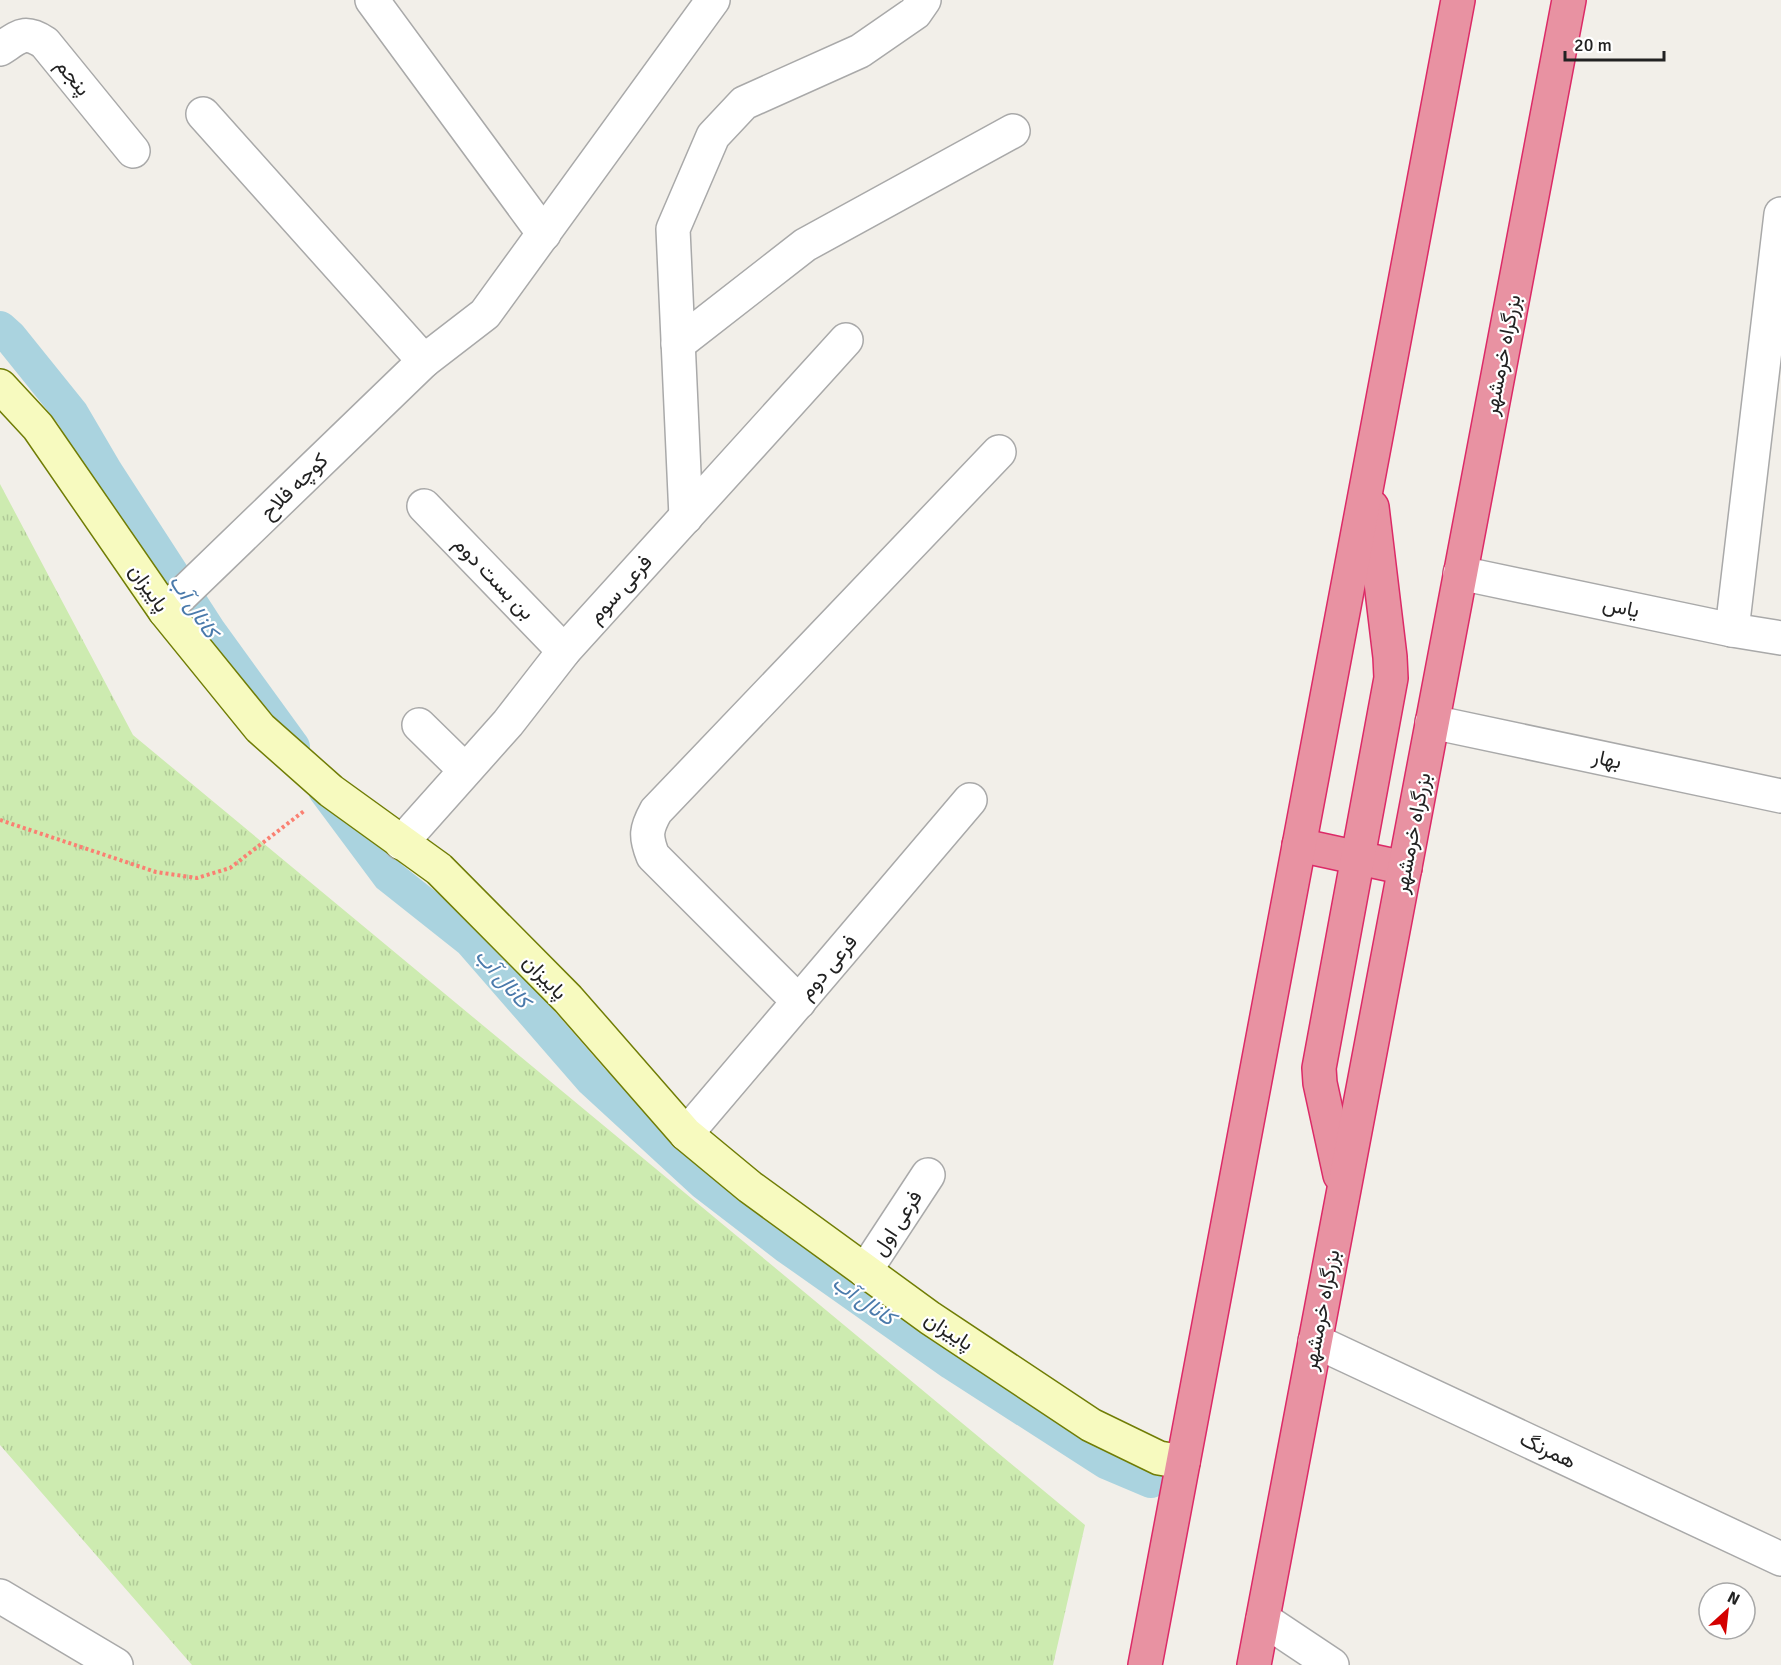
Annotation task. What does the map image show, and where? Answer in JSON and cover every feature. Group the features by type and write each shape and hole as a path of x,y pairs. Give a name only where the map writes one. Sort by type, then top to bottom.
{"highway":[{"path":"1145,1665 1458,0"},
{"name":"بزرگراه خرمشهر","path":"1254,1665 1569,0"},
{"path":"1344,1190 1320,1083 1319,1068 1391,669 1369,475"},
{"path":"1299,845 1405,868"}],"main road":[{"name":"پاییزان","path":"0,386 38,428 165,611 260,728 330,790 439,869 568,999 686,1134 750,1187 930,1318 1091,1425 1159,1458 1183,1462"}],"street":[{"path":"372,0 544,234"},
{"name":"کوچه فلاح","path":"165,611 424,361 485,314 713,0"},
{"path":"686,517 673,229 712,136 744,103 860,51 915,13 924,0"},
{"name":"پنجم","path":"0,49 23,34 33,36 45,43 133,152"},
{"path":"203,114 424,361"},
{"path":"678,344 805,245 1013,130"},
{"path":"1731,630 1781,214"},
{"name":"فرعی سوم","path":"401,843 508,723 564,651 846,340"},
{"path":"799,1002 653,856 647,840 649,824 656,811 999,452"},
{"name":"بن بست دوم","path":"424,506 564,651"},
{"name":"یاس","path":"1460,573 1731,630 1781,638"},
{"name":"بهار","path":"1432,722 1781,796"},
{"path":"419,725 465,770"},
{"name":"فرعی دوم","path":"686,1134 970,800"},
{"name":"فرعی اول","path":"866,1271 928,1175"},
{"name":"همرنگ","path":"1315,1341 1781,1559"},
{"path":"0,1596 116,1665"},
{"path":"1263,1620 1332,1665"}],"path":[{"path":"0,820 156,872 197,878 230,868 330,790"}],"green space":[{"path":"0,484 133,735 1085,1525 1053,1665 192,1665 0,1445"}],"waterway":[{"name":"کانال آب","path":"0,328 10,337 72,414 106,472 209,631 293,747"},
{"name":"کانال آب","path":"325,790 389,876 471,941 592,1080 704,1183 786,1246 952,1363 1106,1462 1151,1481"}]}
